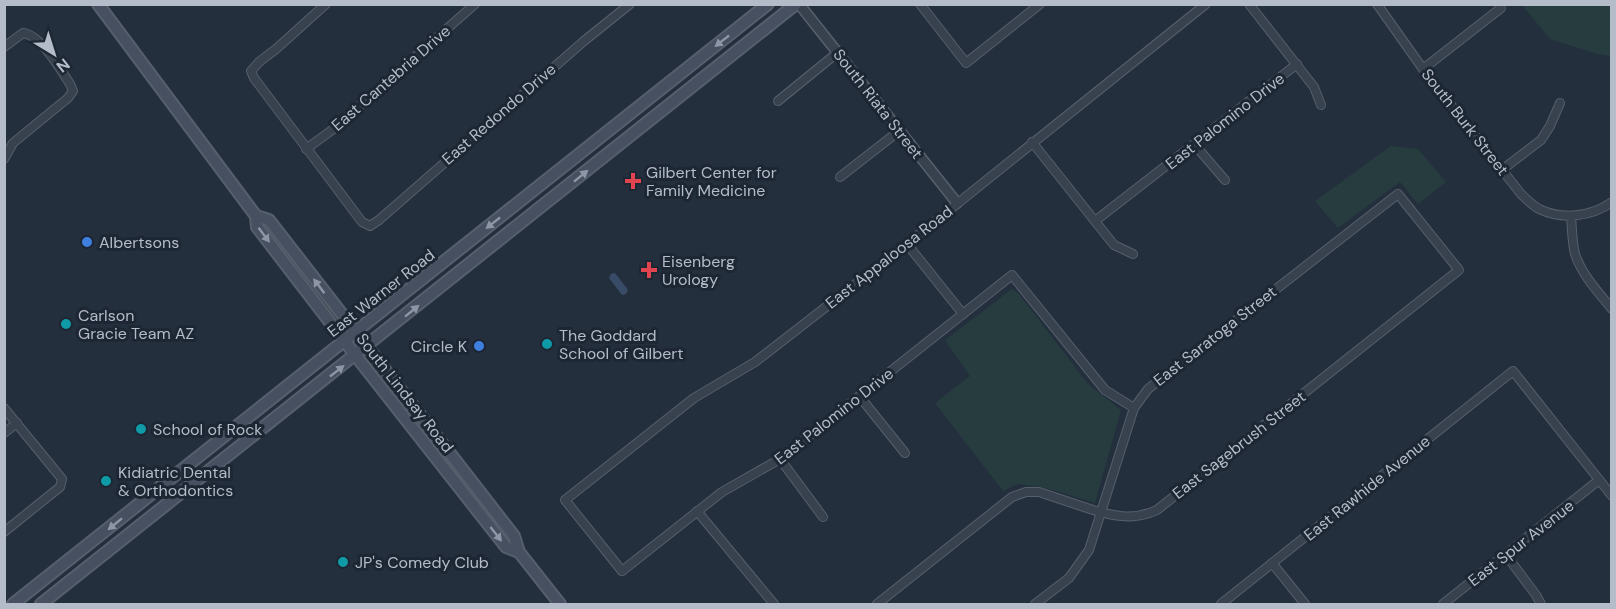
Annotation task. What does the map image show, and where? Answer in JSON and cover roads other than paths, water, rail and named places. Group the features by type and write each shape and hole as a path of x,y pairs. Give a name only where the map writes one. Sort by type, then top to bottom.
{"main road":[{"name":"South Lindsay Road","path":"98,4 256,216 257,226 344,341 506,546 519,552"},
{"name":"East Warner Road","path":"13,604 768,4"},
{"name":"East Warner Road","path":"41,604 797,4"},
{"path":"539,187 550,201"},
{"name":"South Lindsay Road","path":"256,216 269,220 514,536 519,552 560,604"},
{"path":"160,487 171,501"},
{"path":"460,488 469,490 484,508 499,517"}],"street":[{"path":"306,149 251,71 326,4"},
{"name":"East Cantebria Drive","path":"306,149 341,122 475,4"},
{"name":"East Redondo Drive","path":"306,149 362,222 370,226 630,4"},
{"name":"South Riata Street","path":"797,4 957,203"},
{"path":"920,4 966,63 1040,4"},
{"name":"East Appaloosa Road","path":"622,571 565,500 694,398 755,362 907,244 1206,4"},
{"path":"1249,4 1314,87 1321,105"},
{"name":"South Burk Street","path":"1377,4 1423,69 1521,194 1536,208 1553,214 1571,216 1593,213 1611,202"},
{"path":"1423,69 1501,8"},
{"path":"4,47 23,33 31,34 45,49 73,91 68,98 13,143 4,159"},
{"path":"778,101 837,53"},
{"name":"East Palomino Drive","path":"1095,221 1297,64"},
{"path":"1503,169 1541,140 1560,103"},
{"path":"840,177 899,131"},
{"path":"1032,142 1114,245 1133,254"},
{"path":"1194,144 1225,180"},
{"name":"East Sagebrush Street","path":"1101,513 1123,518 1144,516 1157,510 1459,270 1398,194"},
{"name":"East Saratoga Street","path":"1101,513 1134,408 1148,389 1398,194"},
{"path":"1571,216 1574,252 1587,278 1611,309"},
{"path":"907,244 963,314"},
{"name":"East Palomino Drive","path":"622,571 722,492 780,459 1012,275 1100,385 1114,398 1134,408"},
{"name":"East Rawhide Avenue","path":"1221,604 1513,371 1599,480"},
{"path":"860,397 904,453"},
{"path":"4,408 62,479 60,487 4,532"},
{"path":"4,433 17,423"},
{"path":"780,459 823,517"},
{"path":"1599,480 1611,496"},
{"name":"East Spur Avenue","path":"1443,604 1599,480"},
{"path":"877,604 1012,497 1026,492 1039,492 1101,513 1089,550 1069,578 1035,604"},
{"path":"697,510 774,604"},
{"path":"1506,555 1541,604"},
{"path":"1272,563 1305,604"}],"water":[{"path":"615,273 628,290 626,294 622,295 609,278"}],"place":[{"name":"Gilbert Center for Family Medicine","path":"633,181"},
{"name":"Albertsons","path":"87,242"},
{"name":"Eisenberg Urology","path":"649,270"},
{"name":"Carlson Gracie Team AZ","path":"66,324"},
{"name":"The Goddard School of Gilbert","path":"547,344"},
{"name":"Circle K","path":"479,346"},
{"name":"School of Rock","path":"141,429"},
{"name":"Kidiatric Dental & Orthodontics","path":"106,481"},
{"name":"JP's Comedy Club","path":"343,562"}]}
